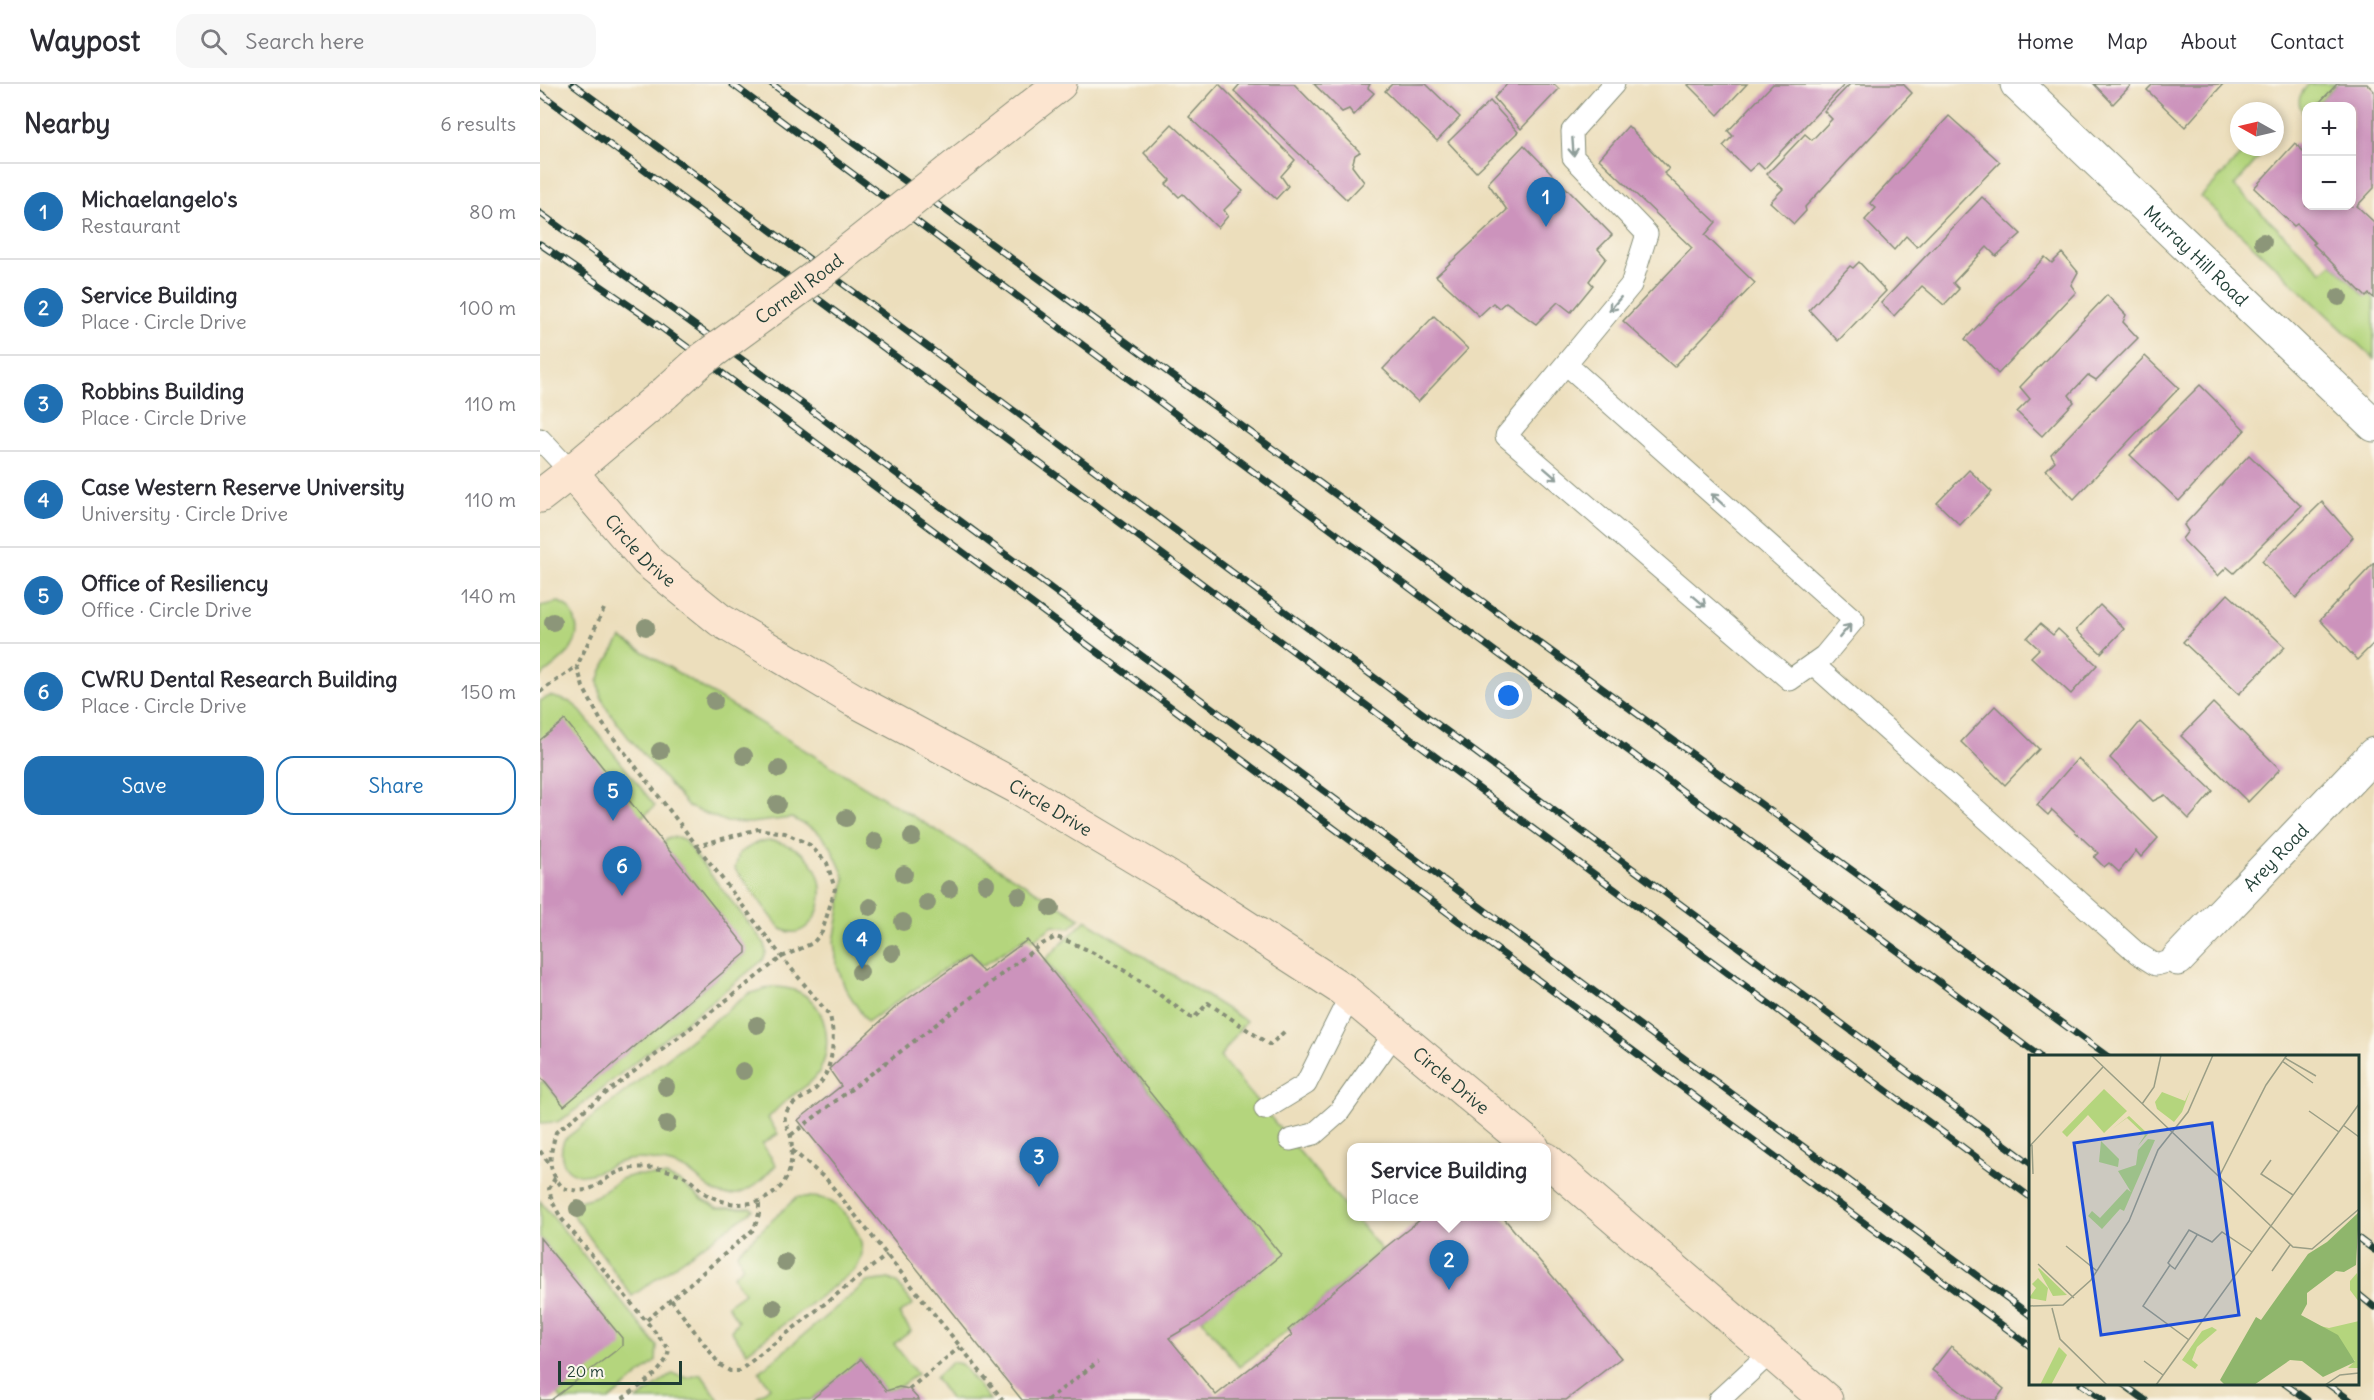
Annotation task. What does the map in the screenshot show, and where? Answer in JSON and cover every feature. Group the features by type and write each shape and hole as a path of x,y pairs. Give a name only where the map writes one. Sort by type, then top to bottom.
{"street":[{"name":"Murray Hill Road","path":"2017,84 2374,425"},
{"name":"Cornell Road","path":"540,496 700,362 814,278 1054,86"},
{"name":"Circle Drive","path":"571,472 646,561 720,620 854,700 1017,786 1180,884 1350,996 1527,1143"},
{"name":"Arey Road","path":"2178,959 2374,754"},
{"path":"1551,1163 1826,1400"}],"lane":[{"path":"1566,364 1854,620 1824,656 1790,680 1506,436 1631,285 1647,234 1573,157 1572,131 1614,84"},
{"path":"540,439 571,472"},
{"path":"1813,664 2137,954 2156,964 2178,959"},
{"path":"1265,1109 1306,1084 1350,996"},
{"path":"1290,1140 1314,1134 1339,1112 1395,1033"},
{"path":"1719,1400 1770,1353"}],"path":[{"path":"540,692 577,666 604,609"},
{"path":"540,1152 549,1162 555,1179 563,1188 587,1191 598,1186 614,1173 633,1168 658,1168 683,1176 708,1195 723,1201 738,1204 759,1203 769,1198 784,1183 791,1160 791,1135 784,1121 785,1113 812,1092 823,1078 831,1054 833,1027 830,1016 602,723 583,687 577,666"},
{"path":"549,1162 556,1132 782,957 813,943 822,932 835,889 827,863 810,845 785,833 758,829 697,846"},
{"path":"791,1135 1040,945 1056,937 1075,943 1130,974 1193,1019 1208,1003 1270,1045 1285,1030"},
{"path":"791,1150 827,1180 1003,1400"},
{"path":"555,1179 549,1189 552,1201 561,1218 669,1349 668,1358 661,1369 621,1400"},
{"path":"647,1320 754,1228 759,1203"},
{"path":"671,1300 720,1365 730,1371 739,1371 886,1255"},
{"path":"909,1389 960,1347"},
{"path":"1047,1400 1098,1362"}],"green space":[{"path":"2309,84 2337,84 2320,102 2302,102 2302,110 2299,100"},
{"path":"2240,156 2260,156 2234,186 2322,272 2332,263 2365,296 2369,294 2374,298 2374,359 2201,197"},
{"path":"559,602 567,607 575,620 576,638 568,653 540,677 540,606"},
{"path":"621,638 1080,918 1070,928 1053,926 1032,941 1028,936 982,966 969,952 867,1022 845,988 837,965 834,942 845,878 831,847 817,831 792,818 750,823 727,822 689,807 628,737 607,709 601,696 598,682 602,670"},
{"path":"550,696 570,702 578,708 655,806 642,817 540,740 540,701"},
{"path":"673,837 683,839 765,944 766,953 763,960 569,1115 557,1122 540,1123 540,1083 543,1081 564,1105 746,953 745,947 663,844 667,839"},
{"path":"772,841 797,849 812,864 820,881 821,899 816,915 807,927 794,932 780,928 735,869 739,853 758,842"},
{"path":"1086,920 1246,1021 1220,1057 1347,1208 1347,1221 1358,1221 1382,1250 1288,1330 1239,1367 1202,1319 1280,1254 1045,960"},
{"path":"771,987 799,992 809,998 822,1017 826,1050 816,1076 768,1118 778,1134 762,1144 776,1165 761,1180 738,1194 724,1195 713,1190 684,1169 657,1161 628,1160 583,1175 568,1169 562,1155 564,1140 748,994"},
{"path":"634,1175 666,1176 680,1182 701,1199 718,1208 751,1208 753,1210 632,1296 569,1209 575,1202 594,1197 621,1179"},
{"path":"797,1197 822,1198 838,1207 850,1220 859,1236 861,1258 856,1269 747,1352 731,1331 738,1321 727,1305 744,1293 733,1276 743,1267 737,1253"},
{"path":"540,1201 657,1346 656,1361 609,1400 562,1400 558,1394 622,1339 540,1238"},
{"path":"889,1279 897,1283 913,1304 899,1314 911,1331 894,1344 917,1374 899,1387 886,1391 861,1360 811,1400 758,1400 757,1397 770,1387 759,1372 867,1282"},
{"path":"952,1362 961,1364 990,1400 951,1400 935,1378"},
{"path":"672,1374 688,1378 701,1374 719,1400 637,1400"}],"building":[{"path":"1219,84 1295,160 1281,176 1288,186 1276,199 1189,117"},
{"path":"1240,84 1294,84 1360,152 1355,155 1352,166 1364,182 1347,200 1234,91"},
{"path":"1314,84 1370,84 1368,88 1374,93 1354,115 1349,109 1342,112"},
{"path":"1392,84 1426,84 1460,117 1437,141 1385,91"},
{"path":"1507,84 1554,84 1559,89 1521,129 1494,98"},
{"path":"1747,84 1718,115 1688,85"},
{"path":"1773,84 1845,84 1764,169 1758,163 1749,171 1723,146 1733,136 1728,131"},
{"path":"1850,84 1903,84 1912,93 1805,207 1806,211 1794,224 1770,202 1783,189 1767,174 1805,134 1812,140 1832,119 1824,111"},
{"path":"2094,84 2132,84 2113,104"},
{"path":"2153,84 2223,84 2185,127 2147,90"},
{"path":"2337,84 2367,84 2374,91 2374,188 2357,206 2374,222 2374,298 2369,294 2366,297 2313,244 2315,243 2297,224 2294,226 2254,188 2295,143 2302,150 2302,210 2356,210 2356,102 2320,102"},
{"path":"1490,101 1518,132 1476,172 1448,142"},
{"path":"1949,116 2000,162 1917,247 1906,236 1894,250 1865,220 1876,208 1870,203"},
{"path":"1172,124 1243,191 1224,210 1228,216 1218,228 1183,194 1179,197 1166,184 1170,180 1144,153"},
{"path":"1628,126 1669,169 1664,173 1716,222 1705,235 1755,283 1674,367 1623,321 1692,248 1599,159"},
{"path":"1524,145 1612,235 1598,249 1606,258 1589,281 1593,285 1571,312 1558,302 1536,324 1506,302 1499,308 1493,303 1479,316 1436,276 1507,210 1488,183"},
{"path":"1982,197 2021,234 1996,256 1987,247 1953,283 1959,289 1944,305 1922,286 1894,316 1881,303"},
{"path":"2062,253 2078,272 2071,285 2076,292 1998,374 1965,339 2045,257 2052,263"},
{"path":"1859,262 1886,291 1838,341 1809,310 1850,266 1853,268"},
{"path":"2107,295 2126,315 2123,322 2138,338 2096,380 2088,375 2069,395 2074,402 2042,436 2017,412 2030,399 2020,387"},
{"path":"1434,316 1468,349 1418,402 1383,369"},
{"path":"2145,356 2179,388 2074,499 2046,470 2055,461 2051,454"},
{"path":"2200,385 2245,430 2179,501 2130,455"},
{"path":"2249,455 2301,506 2234,573 2227,567 2218,576 2182,539 2188,531 2184,525"},
{"path":"1969,470 1992,492 1960,525 1937,503"},
{"path":"2322,502 2353,537 2296,598 2262,561"},
{"path":"2374,563 2374,643 2357,660 2320,620"},
{"path":"2228,594 2285,647 2239,694 2183,642"},
{"path":"2100,605 2124,629 2101,653 2076,630"},
{"path":"2040,624 2053,635 2058,629 2097,665 2071,694 2031,657 2039,649 2027,638"},
{"path":"2213,703 2280,769 2248,802 2181,736"},
{"path":"1995,706 2039,749 2005,785 1961,742"},
{"path":"565,720 746,947 746,953 564,1106 540,1076 540,740"},
{"path":"2140,722 2213,791 2189,819 2165,795 2153,801 2110,758"},
{"path":"2078,758 2158,838 2141,857 2136,851 2119,872 2109,863 2104,867 2094,857 2098,853 2052,810 2048,815 2037,805"},
{"path":"1027,940 1281,1255 1202,1319 1169,1338 1216,1395 1292,1335 1288,1330 1419,1221 1506,1221 1621,1358 1566,1400 1022,1400 798,1120 841,1086 829,1069 896,1007 968,957 983,972"},
{"path":"540,1238 622,1338 622,1346 551,1400 540,1400"},
{"path":"1951,1346 2004,1389 1996,1400 1972,1400 1932,1370"},
{"path":"861,1359 886,1391 899,1387 909,1389 919,1400 811,1400"}],"railway":[{"path":"573,84 2029,1162"},
{"path":"732,84 2038,1055"},
{"path":"772,84 2106,1055"},
{"path":"540,93 2029,1196"},
{"path":"540,213 788,393 2029,1314"},
{"path":"540,244 659,326 2029,1345"},
{"path":"2359,1239 2374,1250"},
{"path":"2359,1295 2374,1307"},
{"path":"2082,1385 2103,1400"},
{"path":"2124,1385 2145,1400"},
{"path":"2286,1385 2307,1400"},
{"path":"2329,1385 2350,1400"}],"place":[{"name":"Michaelangelo's","path":"1546,227"},
{"name":"Office of Resiliency","path":"613,821"},
{"name":"CWRU Dental Research Building","path":"622,896"},
{"name":"Case Western Reserve University","path":"862,969"},
{"name":"Robbins Building","path":"1039,1187"},
{"name":"Service Building","path":"1449,1290"}]}
